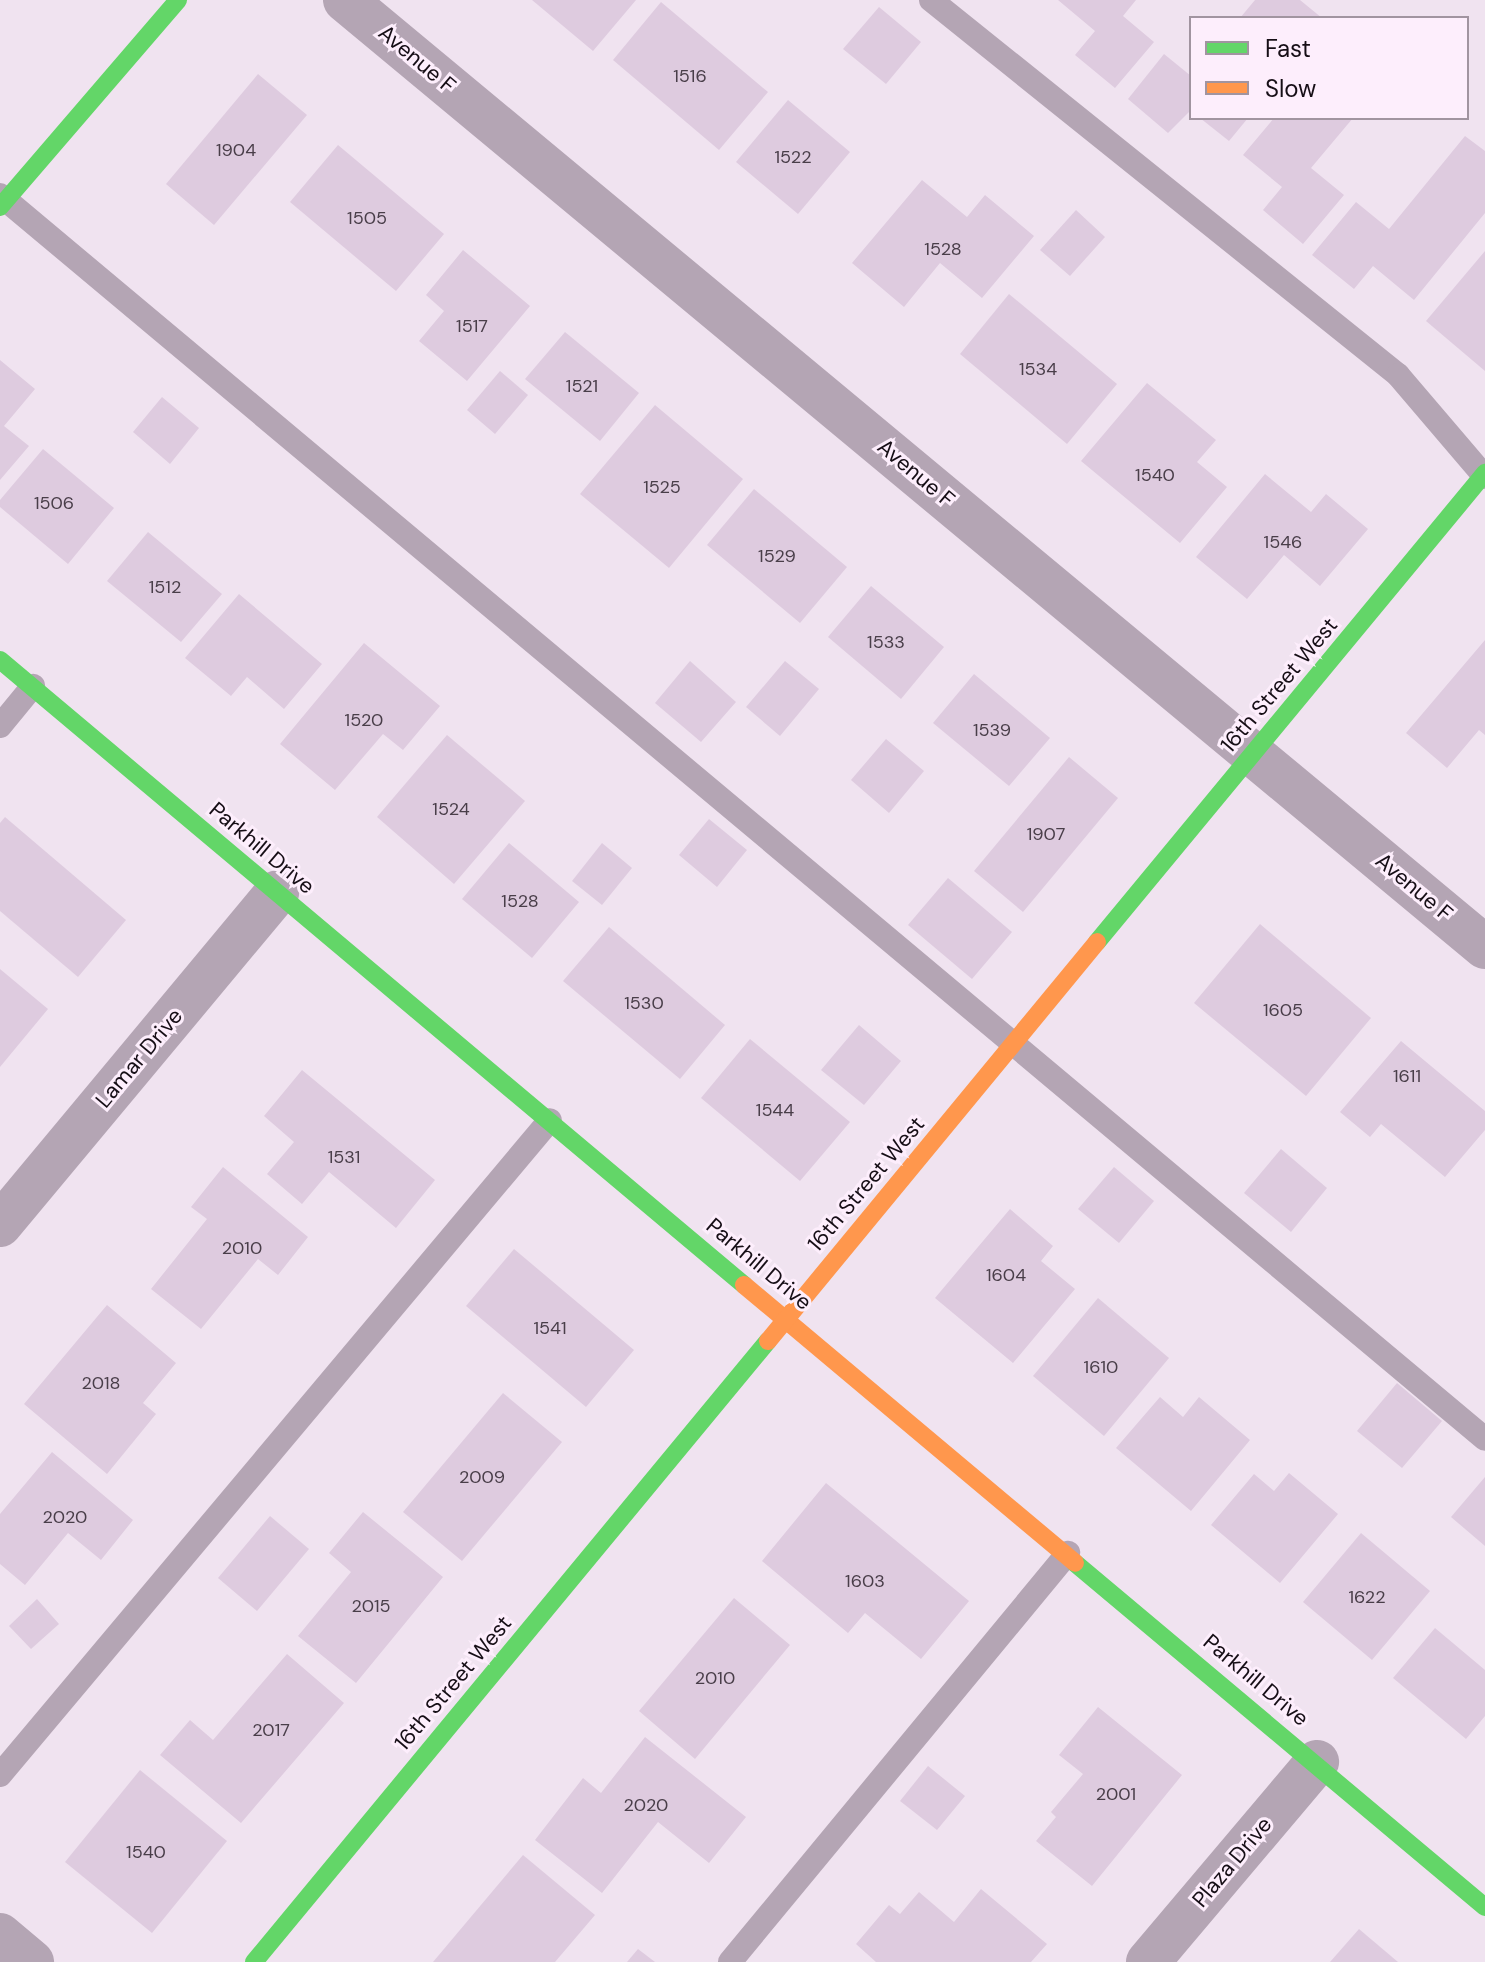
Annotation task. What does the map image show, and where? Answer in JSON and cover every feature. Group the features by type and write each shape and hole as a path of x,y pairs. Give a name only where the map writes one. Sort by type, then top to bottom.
{"street":[{"path":"2,200 178,0"},
{"name":"Avenue F","path":"345,0 1485,947"},
{"name":"16th Street West","path":"254,1962 1484,475"},
{"name":"Parkhill Drive","path":"0,660 1317,1762 1485,1907"},
{"name":"Lamar Drive","path":"0,1225 277,892"},
{"name":"Plaza Drive","path":"1148,1962 1317,1762"},
{"path":"0,1935 32,1962"}],"lane":[{"path":"931,0 1398,375 1484,475"},
{"path":"2,200 1485,1439"},
{"path":"0,726 33,686"},
{"path":"0,1775 550,1120"},
{"path":"730,1962 1068,1553"}],"building":[{"path":"532,0 636,0 593,51"},
{"path":"1058,0 1136,0 1123,16 1154,42 1115,88 1075,55 1095,31"},
{"path":"1255,0 1300,0 1320,16 1242,16"},
{"path":"661,2 768,92 719,150 613,60"},
{"path":"879,7 921,42 886,84 843,49"},
{"path":"1164,54 1189,74 1189,112 1168,133 1128,99"},
{"path":"258,74 307,115 214,225 166,184"},
{"path":"788,100 850,152 798,214 736,162"},
{"path":"1203,120 1246,120 1229,141"},
{"path":"1272,120 1351,120 1311,168 1344,195 1303,244 1263,210 1282,187 1243,155"},
{"path":"1465,136 1485,151 1485,213 1414,300 1373,266 1354,289 1312,255 1356,202 1389,229"},
{"path":"338,145 444,234 396,291 290,202"},
{"path":"922,180 967,217 985,195 1034,236 982,298 940,263 904,307 852,263"},
{"path":"1076,210 1105,237 1070,276 1040,250"},
{"path":"463,250 530,306 467,381 419,341 444,311 426,295"},
{"path":"1485,251 1485,371 1426,321"},
{"path":"1009,294 1117,384 1067,444 960,354"},
{"path":"565,332 639,393 600,441 525,379"},
{"path":"0,360 35,389 4,426 29,446 0,480"},
{"path":"500,371 528,395 495,434 467,410"},
{"path":"1147,383 1216,440 1197,462 1227,487 1180,543 1081,461"},
{"path":"162,397 199,428 170,464 133,432"},
{"path":"655,405 743,479 669,568 580,494"},
{"path":"43,449 114,508 68,564 0,507 0,500"},
{"path":"1265,474 1311,512 1326,494 1368,529 1320,586 1284,555 1247,599 1196,557"},
{"path":"754,489 847,567 800,623 707,545"},
{"path":"148,532 222,594 181,642 107,581"},
{"path":"871,586 944,647 901,699 828,637"},
{"path":"239,594 322,664 284,709 247,677 231,696 185,658"},
{"path":"1485,640 1485,735 1479,730 1447,768 1406,733"},
{"path":"364,643 440,706 403,750 383,734 335,790 280,744"},
{"path":"690,661 736,702 701,742 655,703"},
{"path":"785,661 819,689 780,736 746,707"},
{"path":"974,674 1050,738 1009,786 933,723"},
{"path":"447,735 525,801 454,884 377,817"},
{"path":"886,739 924,771 889,813 851,780"},
{"path":"1069,757 1118,798 1023,912 974,871"},
{"path":"5,817 126,920 78,977 0,911 0,823"},
{"path":"709,819 747,850 717,887 679,855"},
{"path":"509,843 579,902 532,958 462,899"},
{"path":"602,843 632,868 602,905 572,881"},
{"path":"948,878 1012,932 972,979 908,925"},
{"path":"1260,924 1371,1018 1306,1096 1194,1003"},
{"path":"609,927 725,1025 680,1079 563,981"},
{"path":"0,969 48,1009 0,1067"},
{"path":"859,1025 901,1061 864,1105 821,1070"},
{"path":"750,1039 850,1122 800,1181 701,1098"},
{"path":"1401,1041 1485,1111 1485,1130 1445,1177 1381,1124 1370,1137 1340,1112"},
{"path":"302,1070 435,1180 396,1228 329,1172 302,1204 267,1174 294,1142 264,1116"},
{"path":"1281,1149 1327,1188 1291,1232 1244,1193"},
{"path":"223,1167 308,1237 278,1275 258,1259 201,1329 151,1289 207,1219 191,1207"},
{"path":"1114,1167 1154,1201 1119,1243 1078,1209"},
{"path":"1010,1209 1053,1246 1041,1261 1075,1289 1013,1363 935,1298"},
{"path":"514,1249 634,1350 586,1407 466,1306"},
{"path":"1098,1298 1169,1358 1104,1436 1033,1376"},
{"path":"107,1305 176,1363 143,1403 156,1414 107,1474 24,1404"},
{"path":"1397,1383 1442,1421 1402,1468 1357,1431"},
{"path":"503,1393 562,1442 462,1561 403,1512"},
{"path":"1160,1397 1183,1417 1199,1397 1250,1440 1191,1511 1116,1448"},
{"path":"52,1452 133,1520 101,1560 68,1533 25,1585 0,1564 0,1514"},
{"path":"1289,1473 1338,1514 1280,1583 1211,1525 1254,1474 1274,1491"},
{"path":"1485,1477 1485,1546 1451,1517"},
{"path":"826,1483 969,1601 921,1659 865,1613 848,1633 762,1561"},
{"path":"363,1512 443,1577 356,1683 298,1636 351,1572 329,1553"},
{"path":"270,1516 309,1549 257,1611 218,1578"},
{"path":"1361,1533 1430,1591 1372,1660 1303,1602"},
{"path":"734,1598 790,1645 695,1759 639,1711"},
{"path":"37,1599 59,1624 31,1649 9,1626"},
{"path":"1435,1628 1485,1670 1485,1716 1466,1739 1393,1678"},
{"path":"287,1654 344,1703 241,1823 160,1755 190,1720 213,1740"},
{"path":"1098,1707 1182,1775 1092,1886 1036,1841 1056,1817 1051,1812 1083,1774 1059,1755"},
{"path":"645,1737 746,1817 709,1863 658,1822 602,1893 535,1840 583,1778 601,1793"},
{"path":"928,1766 965,1796 937,1830 900,1801"},
{"path":"140,1770 227,1841 152,1933 65,1862"},
{"path":"523,1855 595,1915 555,1962 433,1962"},
{"path":"981,1889 1047,1944 1031,1962 876,1962 856,1944 889,1905 900,1914 919,1892 954,1922"},
{"path":"1359,1929 1398,1962 1330,1962"},
{"path":"638,1949 655,1962 627,1962"}],"traffic: fast":[{"path":"0,207 178,0"},
{"path":"1097,942 1485,473"},
{"path":"0,660 744,1285"},
{"path":"254,1962 768,1341"},
{"path":"1075,1563 1485,1907"}],"traffic: slow":[{"path":"768,1341 1097,942"},
{"path":"744,1285 1075,1563"}]}
